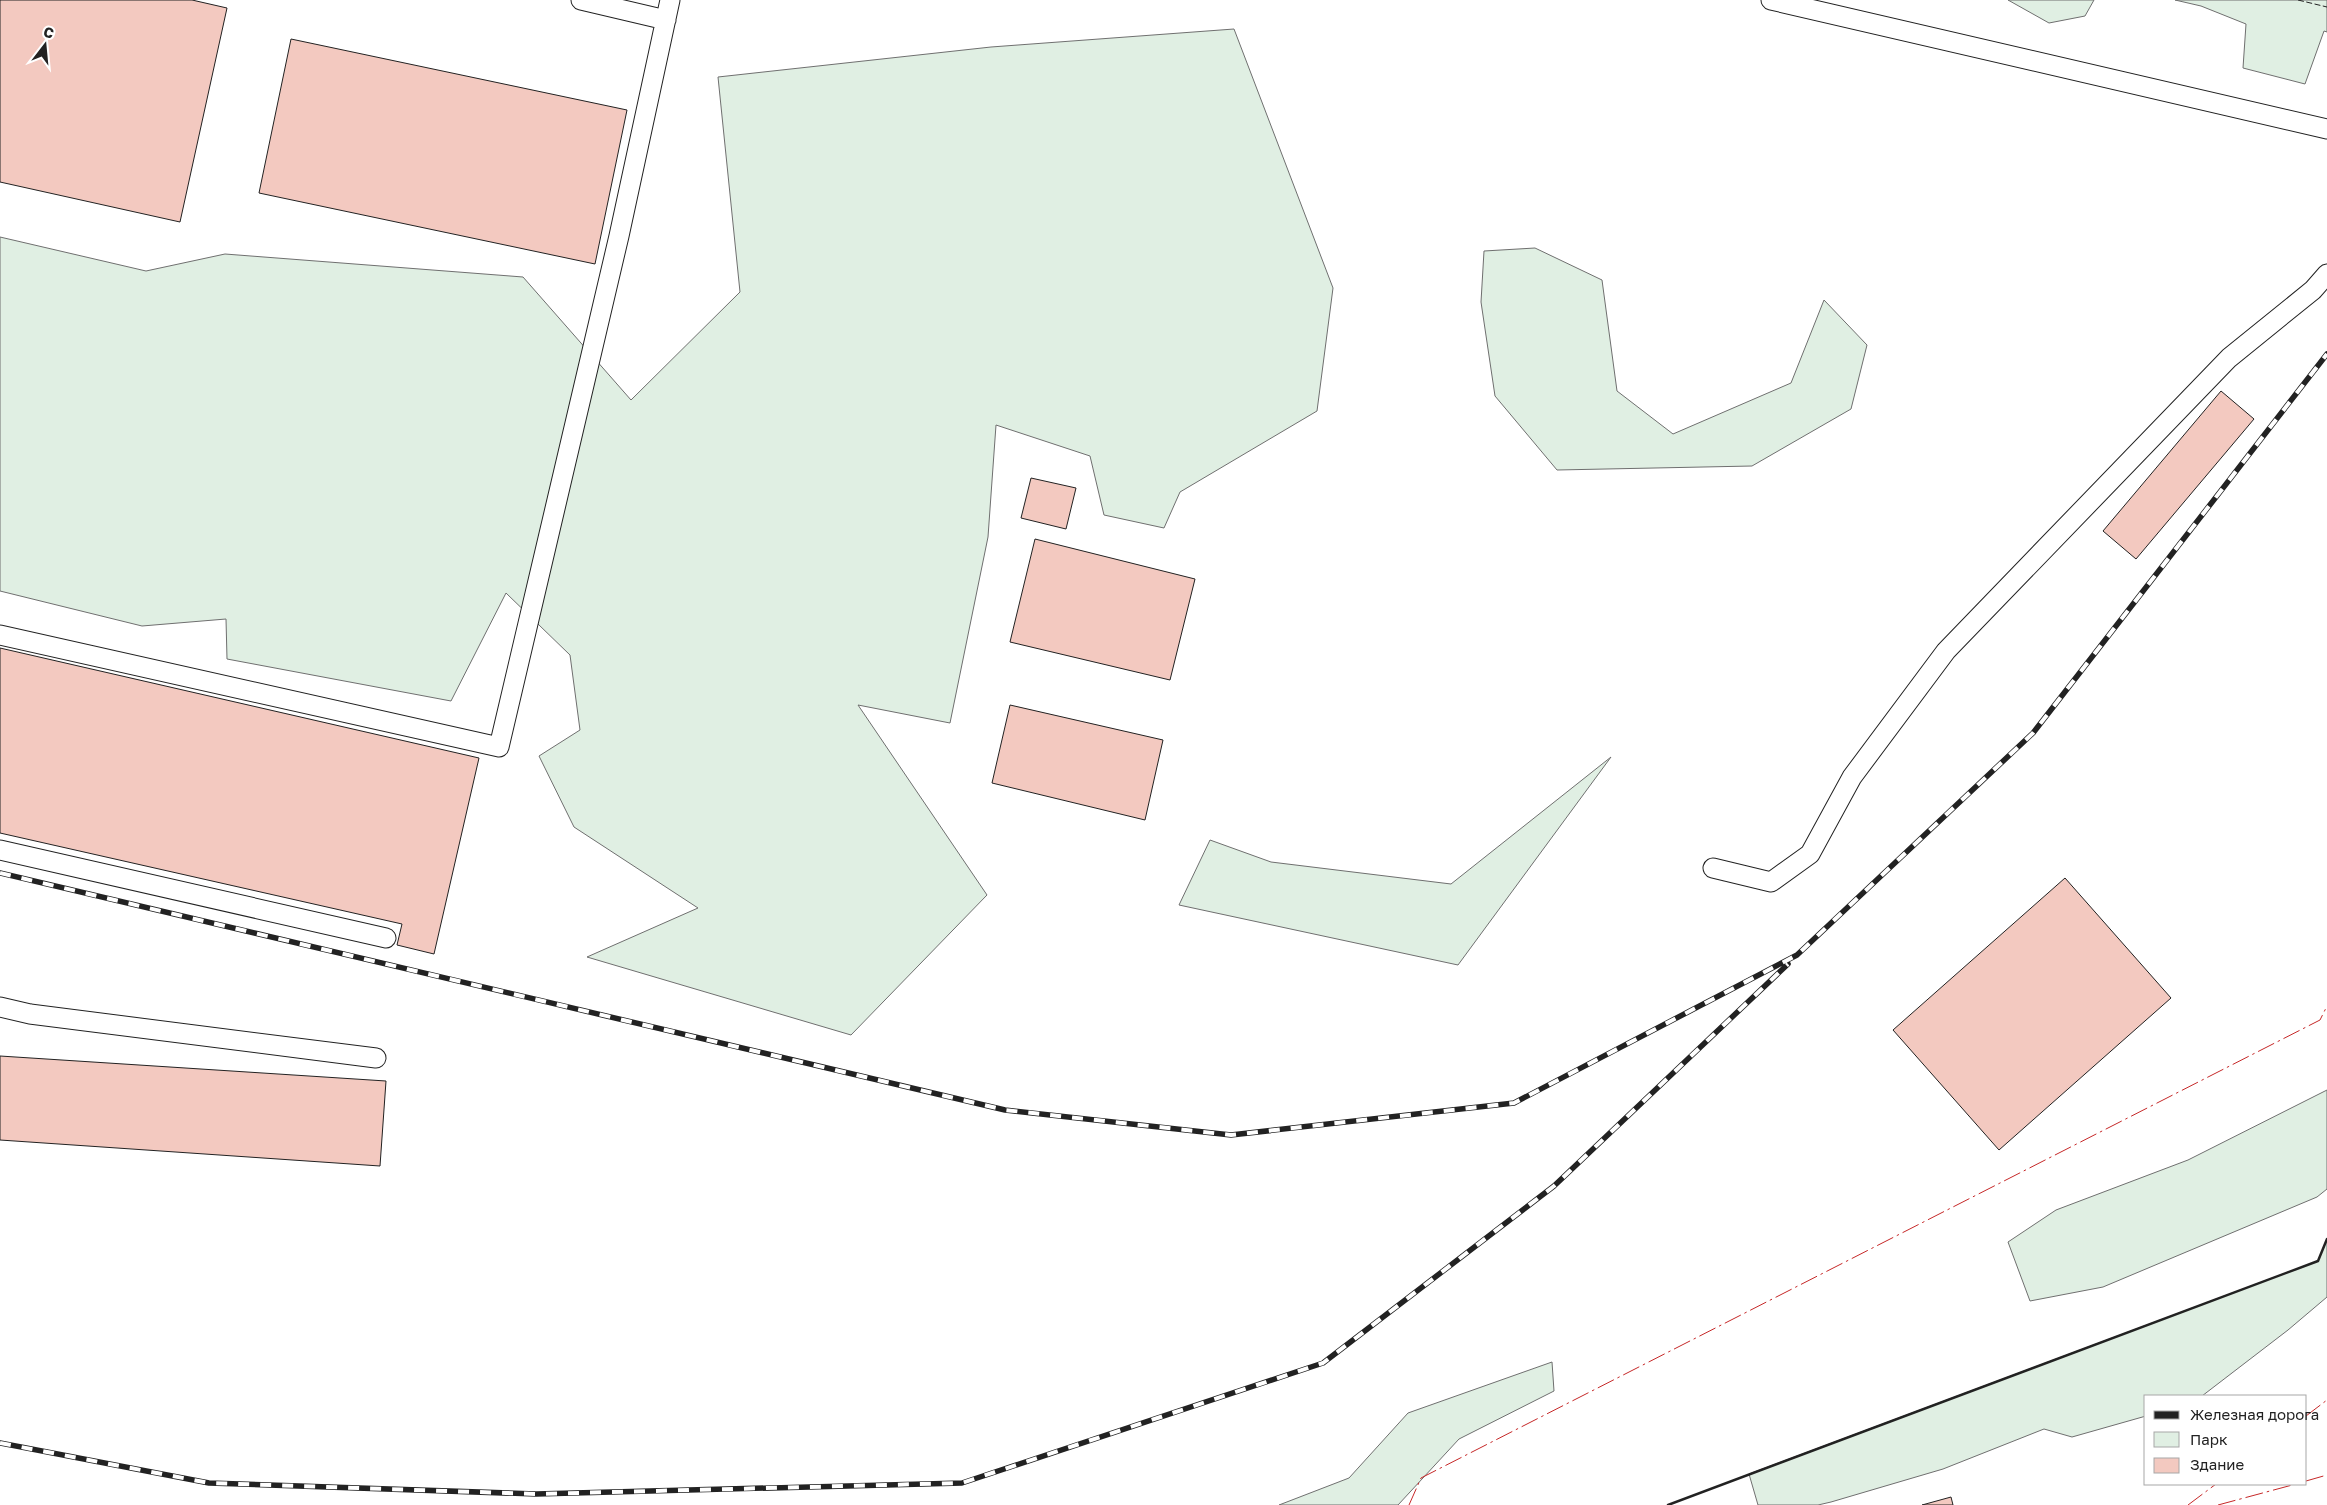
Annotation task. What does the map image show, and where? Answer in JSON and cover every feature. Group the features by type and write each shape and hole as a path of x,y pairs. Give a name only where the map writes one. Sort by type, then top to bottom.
{"lane":[{"path":"580,0 666,20"},
{"path":"0,635 499,747 619,236 670,0"},
{"path":"1771,0 2327,129"},
{"path":"1713,868 1771,882 1810,854 1852,776 1946,651 2229,358 2313,290 2327,274"},
{"path":"0,850 386,938"},
{"path":"0,1007 30,1014 376,1058"}],"green space":[{"path":"2008,0 2094,0 2085,16 2049,23"},
{"path":"2175,0 2327,0 2327,32 2324,31 2305,84 2243,68 2246,24 2201,6"},
{"path":"1234,29 1333,288 1317,411 1180,492 1164,528 1104,515 1090,456 996,425 988,537 950,723 858,705 987,895 851,1035 587,957 698,908 574,827 539,756 580,730 570,655 506,593 451,701 227,659 226,619 142,626 0,591 0,237 146,271 225,254 523,277 631,400 740,292 718,77 991,47"},
{"path":"1535,248 1602,280 1617,391 1673,434 1791,383 1824,300 1867,345 1851,409 1752,466 1557,470 1495,396 1481,302 1484,251"},
{"path":"1611,757 1458,965 1179,905 1210,840 1271,862 1451,884"},
{"path":"2327,1090 2327,1189 2317,1197 2103,1287 2030,1301 2008,1242 2056,1210 2188,1160"},
{"path":"2327,1239 2327,1297 2288,1330 2203,1395 2144,1395 2144,1417 2072,1437 2044,1429 1943,1469 1831,1502 1818,1505 1758,1505 1749,1474 2318,1261"},
{"path":"1552,1362 1554,1391 1459,1439 1398,1505 1279,1505 1349,1478 1408,1413"}],"building":[{"path":"0,0 192,0 227,8 180,222 0,182"},
{"path":"291,39 627,110 595,264 259,193"},
{"path":"2221,391 2254,419 2136,559 2103,531"},
{"path":"1031,478 1076,488 1066,529 1021,518"},
{"path":"1035,539 1195,579 1170,680 1010,642"},
{"path":"0,648 479,758 434,954 397,945 402,924 0,833"},
{"path":"1010,705 1163,740 1145,820 992,783"},
{"path":"2065,878 2171,998 1999,1150 1893,1030"},
{"path":"0,1056 386,1081 380,1166 0,1140"},
{"path":"1951,1497 1953,1505 1922,1505"}],"railway":[{"path":"0,873 1005,1110 1231,1135 1514,1103 1797,955 2033,733 2327,354"},
{"path":"0,1443 209,1483 536,1494 962,1483 1323,1363 1554,1186 1788,964"}],"fence":[{"path":"2298,0 2327,7"}],"wall":[{"path":"1668,1505 2318,1261 2327,1239"}],"power":[{"path":"1409,1505 1421,1478 2320,1020 2327,1006"},
{"path":"2307,1415 2327,1400"},
{"path":"2307,1481 2327,1475"},
{"path":"2188,1505 2215,1485"},
{"path":"2218,1505 2292,1485"}]}
